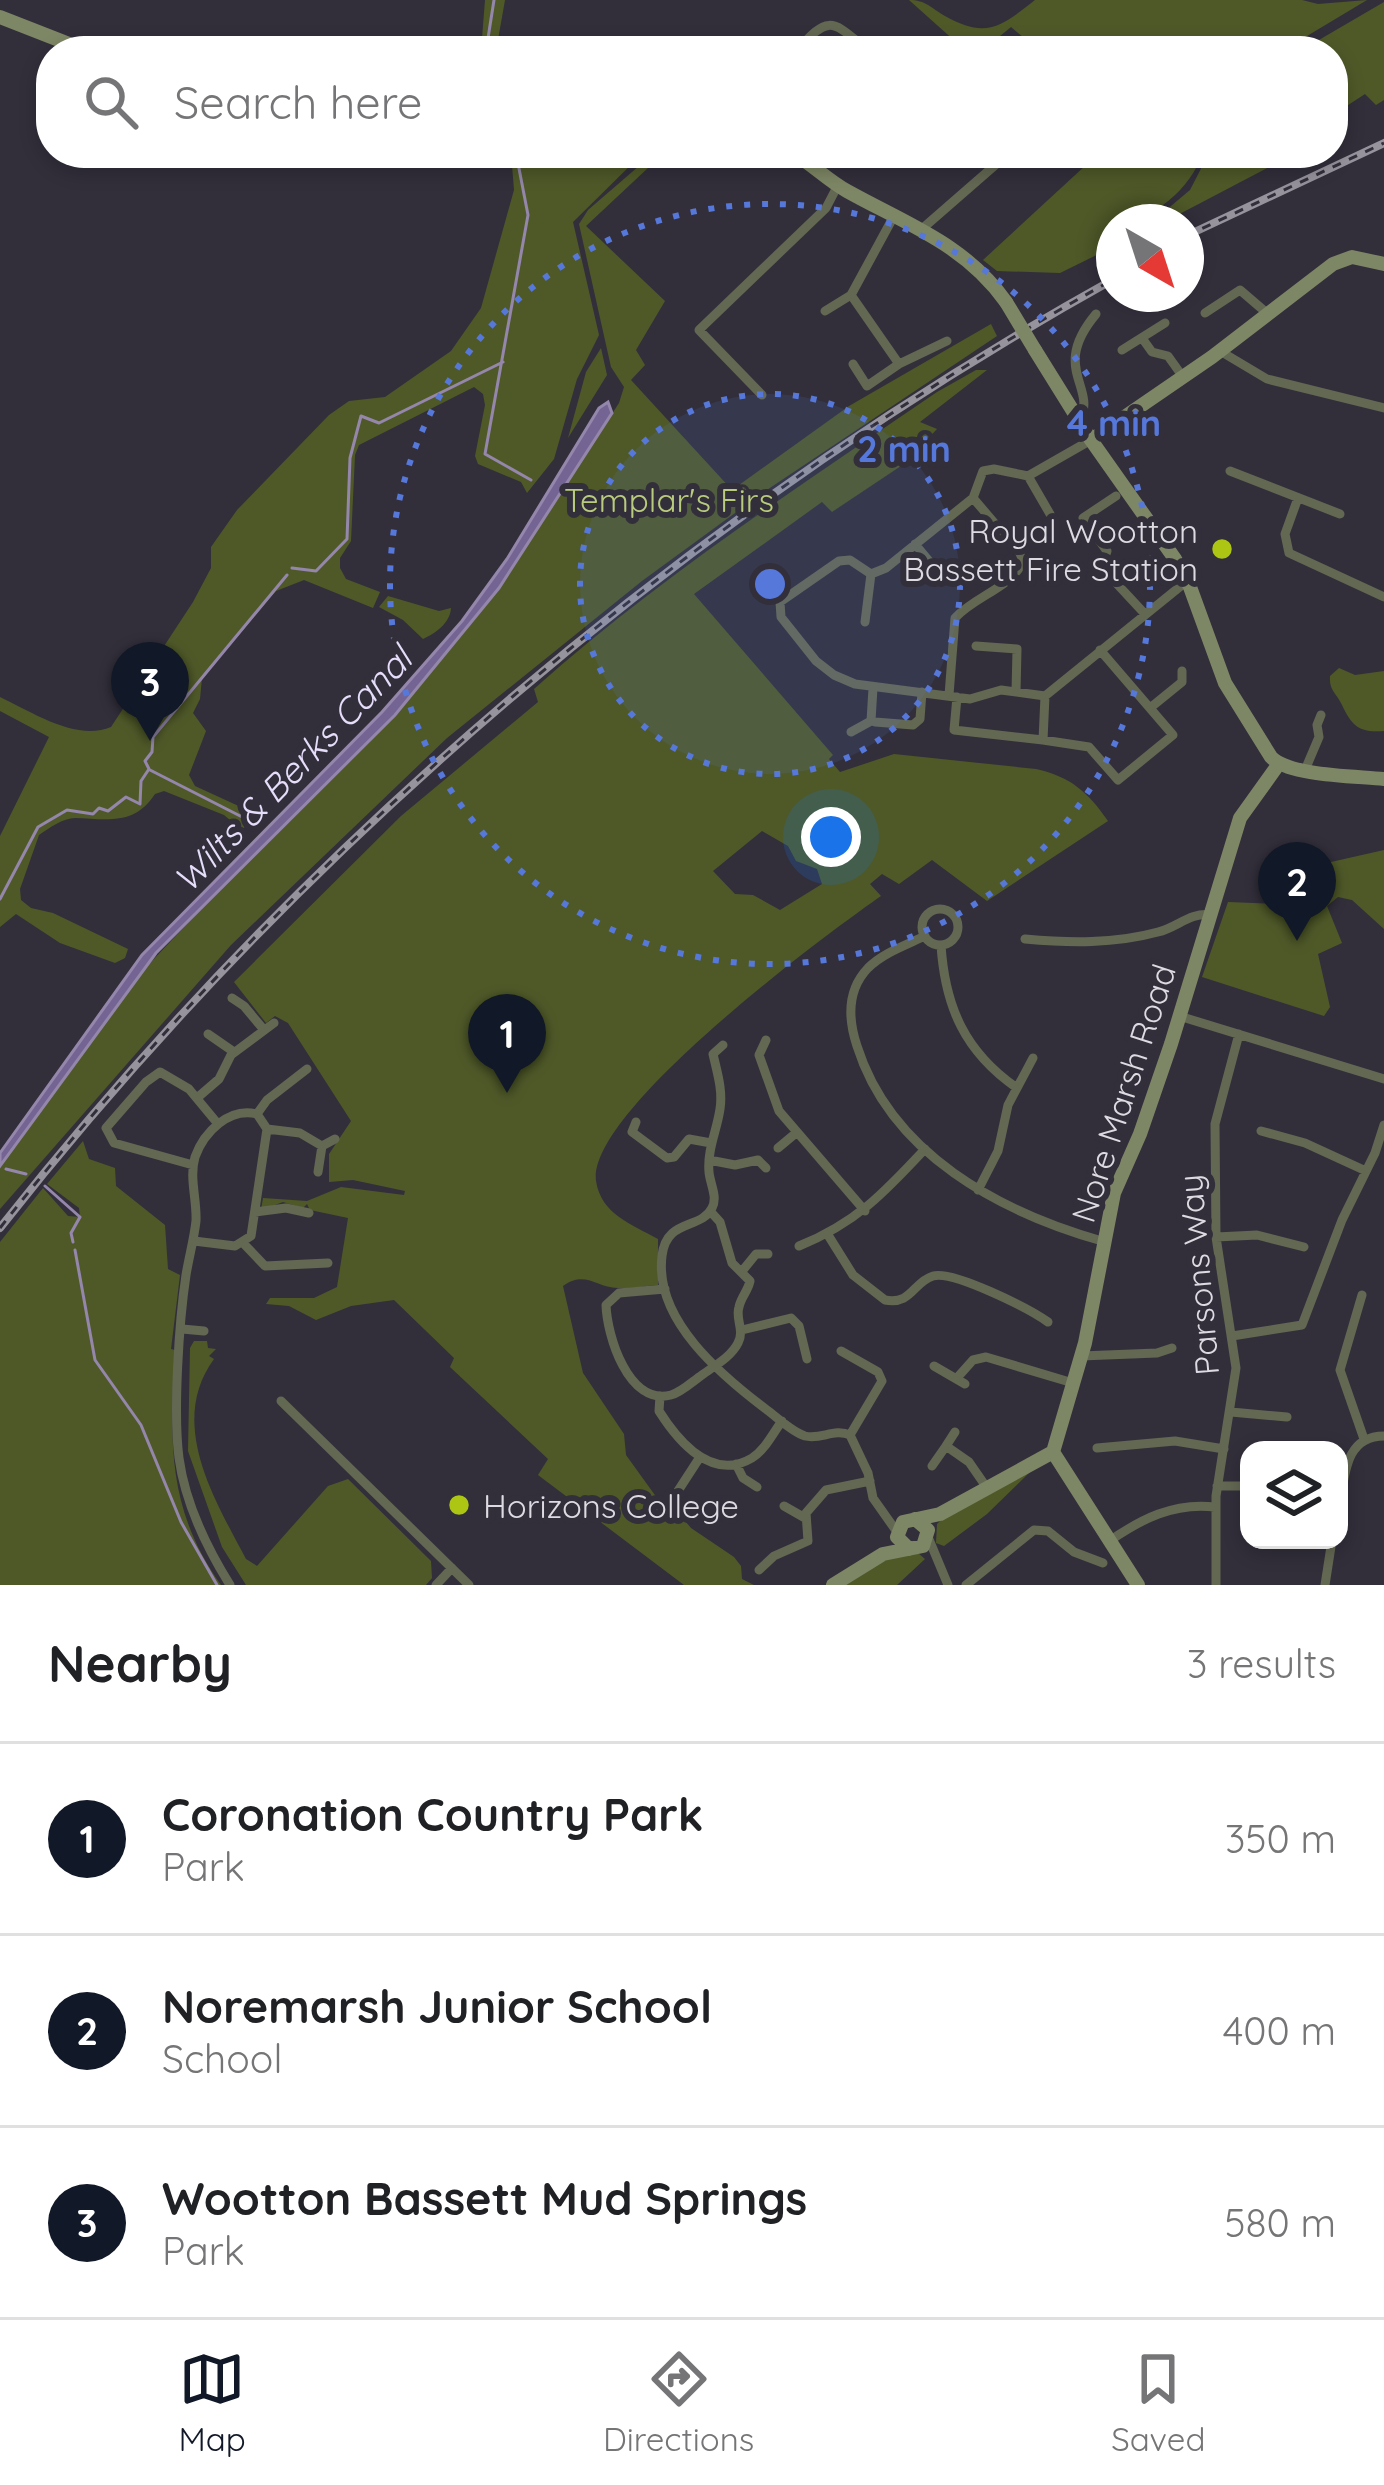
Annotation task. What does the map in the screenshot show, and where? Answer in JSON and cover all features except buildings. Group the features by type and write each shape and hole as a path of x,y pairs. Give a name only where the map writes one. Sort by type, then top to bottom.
{"street":[{"path":"0,17 49,36"},
{"path":"810,36 827,23 850,36"},
{"path":"814,168 923,228 975,265 1006,302 1090,440 1187,580 1225,683 1278,765 1384,779"},
{"path":"923,228 992,168"},
{"path":"762,395 699,330 826,208 838,185"},
{"path":"825,311 851,295 895,214"},
{"path":"871,574 886,568 973,498 980,475 987,470 1028,476 1183,377 1341,260 1384,264"},
{"path":"1205,313 1240,290 1268,314"},
{"path":"851,295 899,364"},
{"path":"1080,420 1086,408 1073,358 1079,335 1096,314"},
{"path":"1122,350 1165,323"},
{"path":"1142,338 1151,352 1168,356 1183,377"},
{"path":"853,364 867,386 947,341"},
{"path":"1220,351 1267,379 1384,408"},
{"path":"1230,471 1340,514"},
{"path":"1028,476 1049,514"},
{"path":"1116,496 1079,521 1108,550 1105,571 1144,613"},
{"path":"973,498 1023,562 1005,583 983,594 955,618 954,735 1089,747 1114,784 1178,731 1150,708 1100,650"},
{"path":"1298,498 1285,534 1289,553 1384,597"},
{"path":"915,544 942,578"},
{"path":"871,574 850,560 839,561 793,590 778,608 827,670 842,680 873,688 974,699 1000,690 1045,696"},
{"path":"866,622 871,574"},
{"path":"1043,740 1045,696 1187,580"},
{"path":"976,646 1021,645 1016,692"},
{"path":"1150,708 1184,681"},
{"path":"872,721 873,688"},
{"path":"851,732 872,721 913,724 920,719 922,692"},
{"path":"1305,770 1319,737 1316,725 1321,715"},
{"name":"Nore Marsh Road","path":"1053,1452 1082,1356 1114,1193 1140,1134 1240,818 1278,765"},
{"path":"939,910 949,912 958,929 951,942 941,945 925,936 922,926 930,913 939,910"},
{"path":"1025,939 1095,942 1157,933 1193,915 1211,915"},
{"path":"925,936 868,968 855,989 850,1015 857,1048 877,1091 925,1149 978,1190 1036,1220 1102,1241"},
{"path":"941,945 948,998 965,1037 980,1057 1017,1088"},
{"path":"197,1098 219,1079 234,1052 269,1026 232,998"},
{"path":"1179,1016 1384,1079"},
{"path":"208,1034 234,1052"},
{"name":"Parsons Way","path":"1216,1585 1215,1507 1236,1368 1216,1238 1215,1124 1239,1034"},
{"path":"766,1040 759,1055 776,1106 865,1211"},
{"path":"697,1057 713,1054 723,1045"},
{"path":"713,1054 722,1096 709,1160 714,1198 710,1211 680,1226 667,1240 661,1260 665,1289 682,1324 735,1386 806,1436 841,1431 850,1435 873,1498 915,1536 948,1585"},
{"path":"978,1190 998,1151 1005,1113 1033,1058"},
{"path":"257,1114 266,1100 307,1069"},
{"path":"194,1166 114,1143 106,1128 157,1073 186,1087 218,1124"},
{"path":"230,1585 205,1538 181,1468 182,1329 194,1241 194,1166 202,1143 218,1124 241,1112 257,1114 267,1129 255,1212 244,1244"},
{"path":"1302,1325 1384,1125"},
{"path":"267,1129 300,1133 322,1146"},
{"path":"630,1130 668,1158 689,1139 711,1144"},
{"path":"1262,1131 1305,1143 1366,1171"},
{"path":"778,1148 796,1132"},
{"path":"322,1146 335,1139"},
{"path":"318,1172 322,1146"},
{"path":"799,1246 865,1211 925,1149"},
{"path":"709,1160 735,1165 761,1160"},
{"path":"255,1212 286,1208 309,1213"},
{"path":"665,1289 619,1293 606,1305 608,1333 620,1361 638,1384 660,1396 679,1391 715,1365 733,1350 742,1330 738,1309 750,1284 732,1263 721,1222 710,1211"},
{"path":"828,1234 853,1275 885,1300 907,1299 928,1278 947,1276 1035,1312 1048,1322"},
{"path":"1216,1238 1257,1235 1304,1247"},
{"path":"742,1270 762,1254 753,1240"},
{"path":"194,1241 244,1244 265,1266 314,1269 328,1263"},
{"path":"1362,1295 1340,1370 1364,1439"},
{"path":"742,1330 791,1318 799,1327 807,1358"},
{"path":"1232,1336 1318,1323"},
{"path":"182,1329 204,1331"},
{"path":"1082,1356 1158,1358 1172,1348"},
{"path":"841,1351 878,1372 882,1382 850,1435"},
{"path":"934,1366 960,1381 965,1366 986,1357 1073,1383"},
{"path":"660,1396 660,1414 677,1437 700,1457 720,1465 756,1456 782,1421"},
{"path":"281,1401 469,1585"},
{"path":"1231,1412 1287,1418"},
{"path":"932,1466 955,1432"},
{"path":"1348,1463 1364,1439 1384,1436"},
{"path":"1097,1448 1175,1441 1224,1449"},
{"path":"946,1446 969,1462 987,1489"},
{"path":"833,1585 915,1536 940,1514 1053,1452 1138,1585"},
{"path":"674,1497 700,1457"},
{"path":"736,1464 743,1478 757,1487"},
{"path":"758,1570 774,1556 808,1540 805,1518 823,1492 870,1481"},
{"path":"1217,1486 1240,1486"},
{"path":"784,1506 805,1518"},
{"path":"1108,1542 1160,1512 1215,1507"},
{"path":"966,1585 1034,1530 1048,1532 1074,1552 1102,1563"},
{"path":"1325,1585 1331,1549"},
{"path":"436,1585 452,1568"}],"green space":[{"path":"485,0 505,0 499,36 482,36"},
{"path":"909,0 959,23 983,28 1002,23 1035,0 1302,0 1318,4 1367,0 1307,36 1022,36 1011,27 1000,36 949,36"},
{"path":"1384,2 1384,100 1376,105 1365,94 1348,105 1348,36 1326,36"},
{"path":"512,168 628,168 573,222 599,335 577,379 554,459 527,493 521,482 478,464 475,456 485,405 483,394 474,387 359,445 351,541 340,558 340,568 346,579 380,592 373,608 304,580 276,591 202,678 193,713 206,731 189,775 195,786 256,814 242,830 224,815 164,791 129,816 70,818 39,835 20,889 21,900 128,949 125,958 115,963 60,943 16,914 0,927 0,836 49,737 0,711 0,697 69,728 98,731 111,727 193,602 211,568 211,547 237,510 329,415 349,401 385,397 451,351 481,308 514,190"},
{"name":"Templar's Firs","path":"637,168 648,168 586,226 665,301 636,350 645,365 631,380 732,490 849,406 991,324 997,336 761,494 642,581 447,738 231,945 0,1209 0,1166 138,976 250,857 396,715 499,588 619,403 624,387 611,367 579,224 588,210"},
{"path":"1083,168 1196,168 1164,204 1096,204 1096,255 1060,273 997,271 983,260"},
{"path":"1201,168 1267,168 1199,204 1173,204 1190,190"},
{"path":"601,348 607,375 568,438 586,372"},
{"path":"976,370 987,370 920,422 937,429 904,464 832,512 822,502 694,594 833,755 829,759 840,772 894,754 1036,769 1078,787 1108,821 987,901 932,860 899,884 882,874 870,884 881,896 713,1028 628,1113 603,1151 596,1181 599,1192 619,1217 658,1239 658,1285 618,1288 578,1280 563,1286 583,1373 624,1434 626,1455 657,1498 670,1503 691,1528 734,1557 742,1579 754,1585 684,1585 538,1475 548,1459 450,1367 454,1358 394,1300 351,1306 316,1320 289,1306 266,1304 270,1298 314,1298 337,1287 348,1218 310,1210 307,1204 303,1208 283,1202 261,1210 263,1198 307,1201 341,1187 404,1195 405,1191 353,1180 329,1182 329,1154 351,1121 288,1023 275,1016 266,1023 234,982 401,816 538,702 534,689 581,648 731,534","holes":["762,831 788,846 796,861 817,869 822,884 780,910 753,895 735,894 713,871"]},
{"path":"388,596 439,611 451,608 450,613 442,627 423,639 403,620 379,607"},
{"path":"1339,668 1355,675 1384,671 1384,731 1362,729 1349,718 1331,685 1330,676"},
{"path":"1384,850 1384,929 1352,900 1338,897 1327,906 1342,943 1318,954 1330,1007 1324,1016 1202,977 1228,902 1278,904 1300,869"},
{"path":"83,1141 89,1159 115,1168 116,1186 165,1225 168,1269 180,1275 171,1349 175,1350 176,1472 190,1528 221,1585 0,1585 0,1242 43,1188 68,1216 80,1217 79,1208 47,1184"},
{"path":"194,1341 207,1341 208,1348 216,1349 209,1356 214,1359 195,1409 201,1461 246,1559 257,1566 328,1486 348,1479 431,1561 432,1578 426,1585 246,1585 222,1547 188,1451 190,1348"},
{"path":"1031,1471 987,1514 944,1546 936,1543 937,1524 942,1519"},
{"path":"918,1553 925,1559 897,1585 845,1585 891,1556"}],"shaded area":[{"path":"608,402 612,413 499,588 395,715 156,953 0,1166 0,1153 142,955 382,712 462,621 507,559 599,408"}],"waterway":[{"path":"488,36 494,0"},
{"path":"519,168 528,215 485,454 531,480"},
{"path":"292,568 316,571 347,539 350,458 361,416 379,423 503,362"},
{"path":"0,899 38,827 67,810 108,811 126,797 140,804 153,737 287,575"},
{"name":"Wilts & Berks Canal","path":"150,770 250,821"},
{"path":"6,1169 26,1174"},
{"path":"45,1186 80,1217 71,1233 73,1242"},
{"path":"75,1250 95,1360 141,1425 181,1522 217,1585"}],"railway":[{"path":"1348,160 1384,143"},
{"path":"1204,228 1331,168"},
{"path":"0,1228 117,1087 241,951 372,822 510,699 654,582 803,473 956,372 1096,290"}],"place":[{"name":"Royal Wootton Bassett Fire Station","path":"1222,549"},
{"name":"Wootton Bassett Mud Springs","path":"150,741"},
{"name":"Noremarsh Junior School","path":"1297,941"},
{"name":"Coronation Country Park","path":"507,1093"},
{"name":"Horizons College","path":"459,1505"}]}
